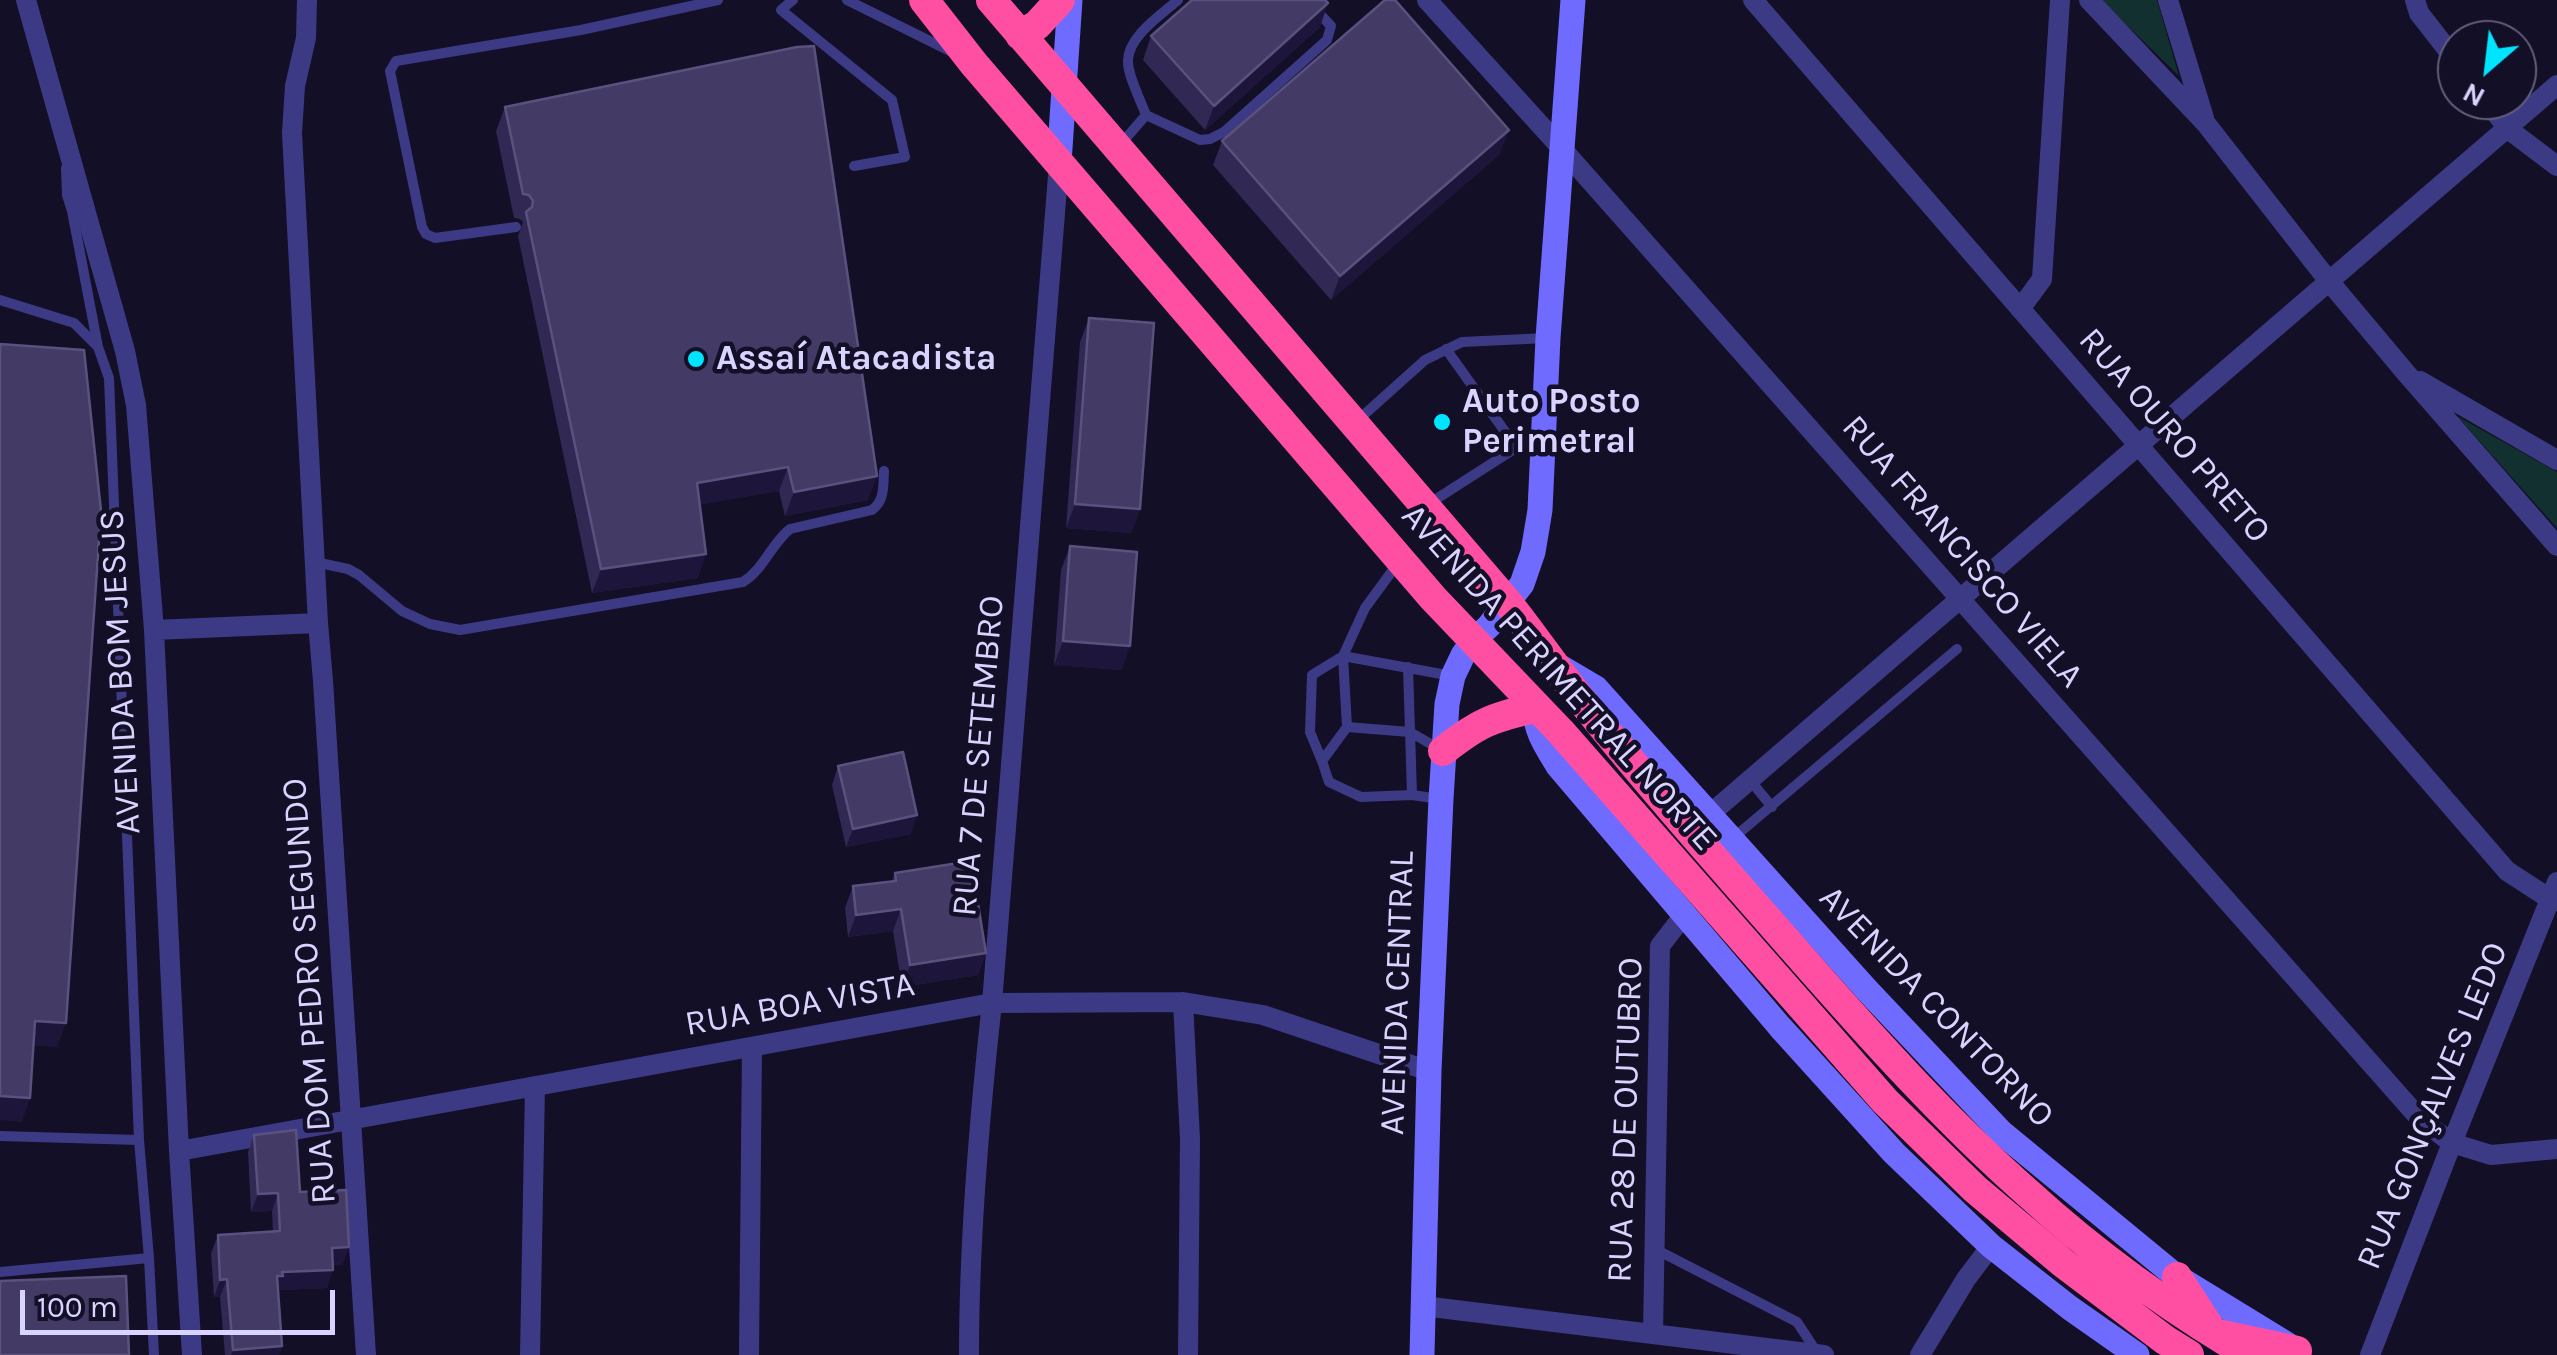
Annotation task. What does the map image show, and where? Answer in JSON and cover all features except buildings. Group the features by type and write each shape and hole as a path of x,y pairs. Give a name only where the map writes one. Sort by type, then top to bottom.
{"highway":[{"name":"AVENIDA PERIMETRAL NORTE","path":"924,0 974,64 1400,560 1560,731 1885,1101 1976,1189 2062,1263 2189,1355"},
{"name":"AVENIDA PERIMETRAL NORTE","path":"991,0 1508,603 1582,702 1844,1006 1960,1129 2030,1196 2100,1253 2213,1334 2249,1355"},
{"path":"1020,35 1037,25 1060,0"},
{"path":"1443,751 1480,724 1535,708"},
{"path":"2177,1277 2213,1334 2302,1353"}],"street":[{"name":"AVENIDA BOM JESUS","path":"26,0 125,352 136,405 154,630 192,1355"},
{"name":"RUA DOM PEDRO SEGUNDO","path":"306,0 306,38 292,134 314,562 366,1355"},
{"path":"1060,163 1070,0"},
{"name":"RUA FRANCISCO VIELA","path":"1427,0 2420,1119 2452,1143"},
{"name":"AVENIDA CENTRAL","path":"1422,1355 1429,1071 1447,704 1453,676 1473,640 1522,584 1533,552 1540,510 1548,338 1573,0"},
{"name":"RUA OURO PRETO","path":"1752,0 2508,871 2555,894"},
{"path":"2020,308 2042,279 2060,0"},
{"path":"2089,0 2206,125 2406,374 2557,546"},
{"path":"2168,0 2206,125"},
{"path":"2415,0 2437,36"},
{"path":"1708,815 2557,85"},
{"path":"2501,120 2557,166"},
{"name":"RUA 7 DE SETEMBRO","path":"969,1355 968,1285 978,1129 992,1003 1060,163"},
{"path":"2406,374 2557,460"},
{"path":"154,630 318,624"},
{"name":"AVENIDA CONTORNO","path":"1556,664 1596,688 1866,989 2002,1133 2177,1277 2302,1353"},
{"path":"1535,708 1540,738 1558,766 1780,1027 1894,1152 1991,1246 2137,1355"},
{"name":"RUA GONÇALVES LEDO","path":"2370,1355 2555,894"},
{"name":"RUA 28 DE OUTUBRO","path":"1653,1334 1660,946 1684,916"},
{"path":"1183,1002 1190,1139 1188,1355"},
{"name":"RUA BOA VISTA","path":"179,1152 992,1003 1183,1002 1263,1016 1429,1071"},
{"path":"749,1355 752,1047"},
{"path":"530,1355 535,1086"},
{"path":"2452,1143 2491,1155 2557,1149"},
{"path":"1920,1355 1991,1246"},
{"path":"1423,1306 1821,1355"}],"lane":[{"path":"516,227 435,238 426,234 390,71 392,65 396,61 581,30 718,0"},
{"path":"769,0 892,100 905,157 854,166"},
{"path":"781,10 793,0"},
{"path":"847,0 974,64"},
{"path":"1178,0 1137,38 1128,63 1146,115 1200,140 1224,132 1328,40 1330,26 1308,0"},
{"path":"1116,148 1146,115"},
{"path":"65,138 67,196 98,347 110,378 139,1140 154,1355"},
{"path":"0,300 74,323 98,347"},
{"path":"1354,424 1425,360 1446,349 1462,342 1548,338"},
{"path":"1446,349 1516,447"},
{"path":"1425,507 1544,429"},
{"path":"314,562 348,569 402,611 430,624 460,630 743,582 754,575 790,529 872,510 882,499 884,471"},
{"path":"1322,761 1347,727 1343,656 1365,608 1400,560"},
{"path":"1731,840 1956,649"},
{"path":"1440,799 1361,796 1328,782 1310,732 1312,674 1343,656 1453,676"},
{"path":"1408,666 1412,796"},
{"path":"1347,727 1410,732 1443,751"},
{"path":"1750,780 1772,807"},
{"path":"0,1136 139,1140"},
{"path":"1654,1249 1797,1322 1821,1355"},
{"path":"0,1272 150,1258"}],"green space":[{"path":"2101,0 2157,0 2179,76"},
{"path":"2457,416 2557,472 2557,528"}],"place":[{"name":"Assaí Atacadista","path":"696,359"},
{"name":"Auto Posto Perimetral","path":"1442,422"}]}
